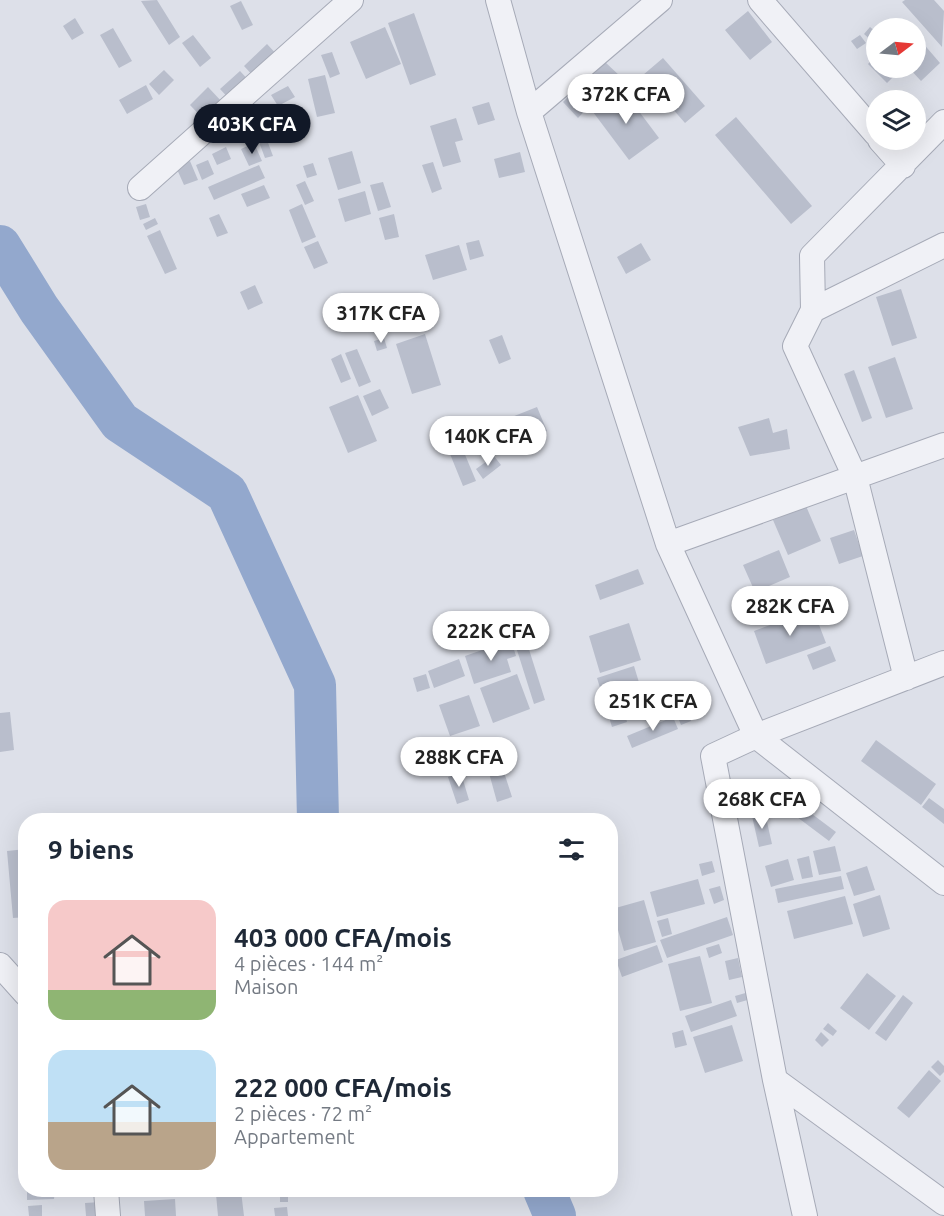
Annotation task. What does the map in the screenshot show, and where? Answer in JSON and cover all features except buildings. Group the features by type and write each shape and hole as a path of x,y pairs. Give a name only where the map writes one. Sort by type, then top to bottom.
{"street":[{"path":"140,188 351,0"},
{"path":"498,0 529,112 668,544 756,736 944,883"},
{"path":"529,112 660,0"},
{"path":"760,0 866,122"},
{"path":"906,678 855,477 795,346 813,310 812,256 944,122"},
{"path":"889,150 903,166"},
{"path":"813,310 944,245"},
{"path":"668,544 944,445"},
{"path":"805,1216 775,1080 713,756 756,736 942,665"},
{"path":"0,965 18,985"},
{"path":"775,1080 944,1203"},
{"path":"107,1197 108,1216"}],"waterway":[{"path":"0,246 39,309 120,422 227,493 315,685 318,813"},
{"path":"547,1197 555,1216"}]}
